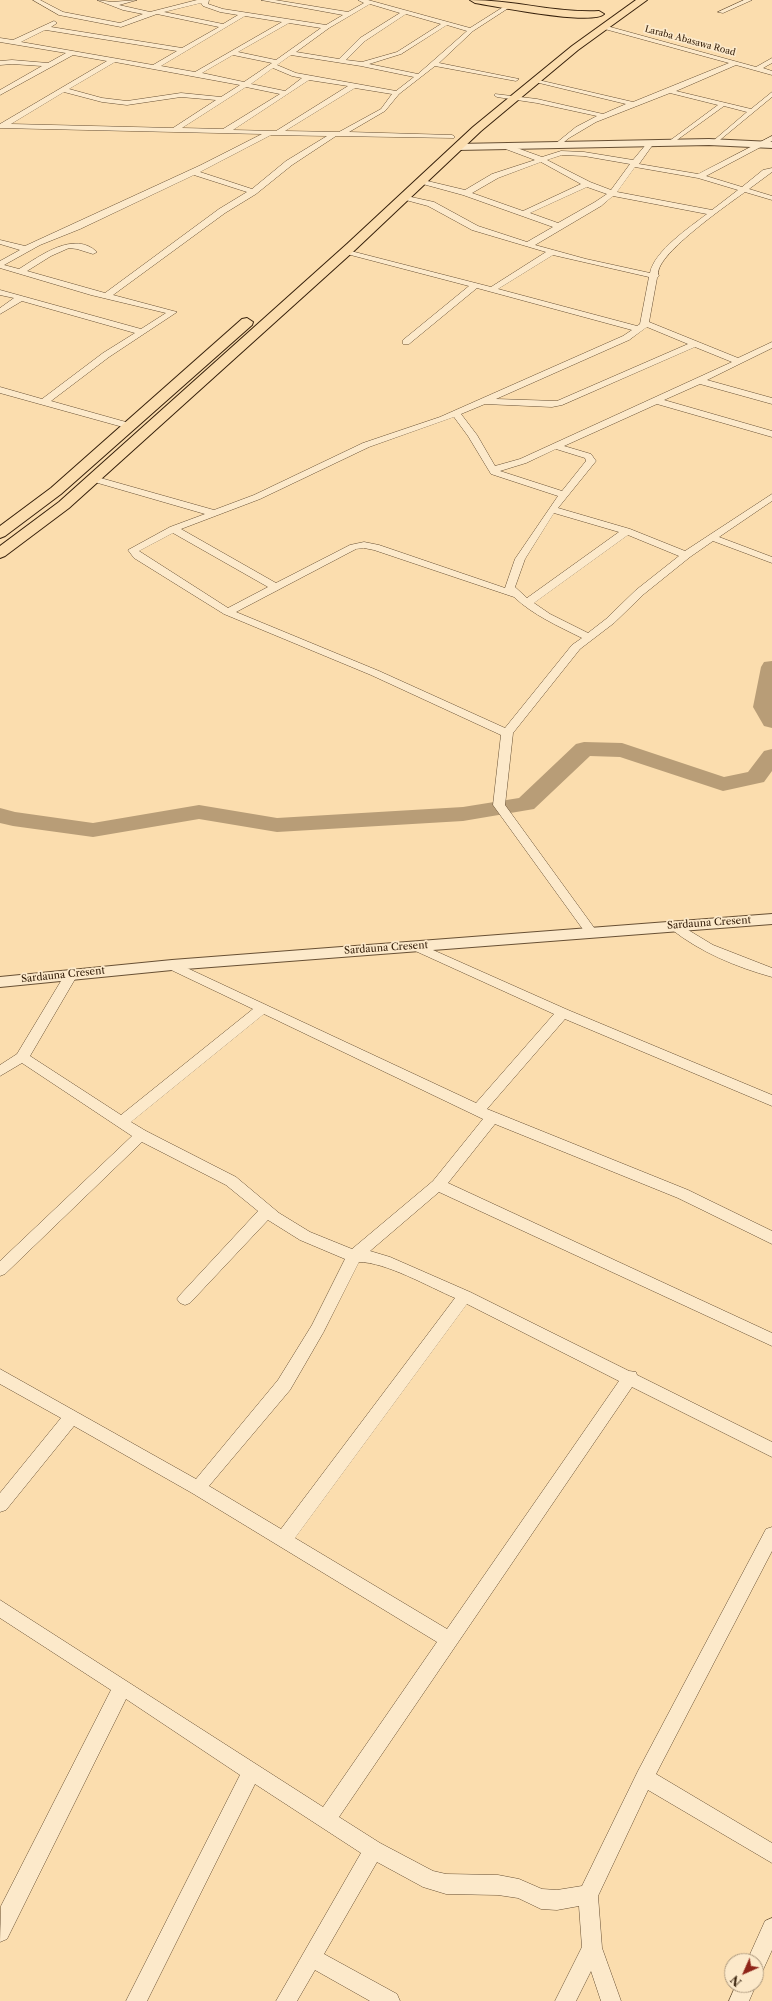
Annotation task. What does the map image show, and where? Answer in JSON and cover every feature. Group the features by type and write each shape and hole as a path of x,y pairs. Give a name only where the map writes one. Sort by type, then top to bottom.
{"main road":[{"path":"475,0 519,8 582,15 604,11 577,27 568,38"},
{"path":"379,204 455,142 515,98 534,81 603,27 642,0"},
{"path":"519,8 577,27"},
{"path":"0,553 64,505 94,479 422,182 497,95 521,75"},
{"path":"0,533 56,491 255,315"}],"street":[{"path":"36,0 61,14 121,25"},
{"path":"100,0 125,10 152,13 225,26"},
{"path":"112,4 134,0"},
{"path":"106,42 121,25 152,13 205,0 206,5 212,8 243,15 327,27"},
{"path":"264,0 349,14"},
{"path":"359,0 471,30"},
{"path":"721,12 749,0"},
{"path":"173,130 246,84 327,27 370,2"},
{"path":"107,296 222,211 253,192 289,163 337,135 372,118 383,110 396,93 435,64 471,30 508,6"},
{"path":"341,61 346,53 357,44 406,12"},
{"path":"154,67 243,15"},
{"path":"15,42 68,16"},
{"path":"196,74 286,22"},
{"path":"361,64 399,53 447,23"},
{"name":"Laraba Abasawa Road","path":"603,27 772,73"},
{"path":"46,28 106,42 182,50"},
{"path":"0,40 73,53 105,55 113,60 196,74 286,93"},
{"path":"2,91 48,65 73,53 90,49"},
{"path":"231,53 275,64 294,75 396,93"},
{"path":"290,53 361,64 420,76"},
{"path":"2,126 113,60"},
{"path":"757,69 772,60"},
{"path":"0,63 12,62 48,65"},
{"path":"557,145 565,135 605,116 668,92 735,63"},
{"path":"435,64 521,75"},
{"path":"224,132 286,93 308,77"},
{"path":"534,81 634,104"},
{"path":"0,265 26,250 274,133 355,85"},
{"path":"64,90 102,100 127,103 181,95 221,99"},
{"path":"668,92 752,112"},
{"path":"715,142 772,94"},
{"path":"497,95 605,116"},
{"path":"670,143 722,105"},
{"path":"2,126 337,135 506,146 715,142 772,145"},
{"path":"699,176 772,138"},
{"path":"528,245 598,204 612,193 650,143"},
{"path":"506,146 542,160 587,184 612,193 714,213"},
{"path":"466,193 495,176 567,153 699,176 772,198"},
{"path":"507,732 389,679 228,612 133,550 173,529 213,512 257,497 376,441 455,413 568,365 626,338 642,326 656,267 675,242 766,172 772,170"},
{"path":"193,172 253,192"},
{"path":"422,182 466,193 559,226"},
{"path":"522,214 587,184"},
{"path":"405,197 431,204 475,228 528,245 655,276"},
{"path":"0,242 26,250"},
{"path":"22,271 35,262 71,246 93,252"},
{"path":"346,251 642,326 740,362"},
{"path":"493,289 552,252"},
{"path":"15,257 35,262"},
{"path":"0,265 44,279 173,312 106,355 44,402"},
{"path":"406,342 476,285"},
{"path":"0,292 142,332"},
{"path":"0,312 20,298"},
{"path":"481,401 536,404 559,403 694,344"},
{"path":"493,470 523,461 657,401 740,362 772,345"},
{"path":"700,381 772,401"},
{"path":"0,390 130,426"},
{"path":"657,401 772,434"},
{"path":"455,413 472,435 494,472 562,494"},
{"path":"554,446 591,458 591,461 562,494 552,509 520,559 510,587 526,604 589,637"},
{"path":"94,479 213,512"},
{"path":"591,932 501,807 507,732 576,647 610,621 640,592 686,555 772,497"},
{"path":"552,509 627,531 686,555"},
{"path":"173,529 275,587"},
{"path":"526,604 627,531"},
{"path":"713,538 772,560"},
{"path":"228,612 353,547 364,545 376,547 517,595"},
{"name":"Sardauna Cresent","path":"0,982 172,964 772,919"},
{"path":"675,926 687,937 700,944 772,973"},
{"path":"415,946 563,1013 772,1101"},
{"path":"172,964 492,1117 683,1194 772,1238"},
{"path":"0,1071 22,1057 72,974"},
{"path":"122,1122 263,1008"},
{"path":"478,1110 563,1013"},
{"path":"22,1057 141,1135 231,1181 267,1211 305,1236 354,1256 367,1256 386,1261 465,1296 772,1450"},
{"path":"198,1488 284,1385 318,1329 354,1256 438,1185 492,1117"},
{"path":"0,1270 141,1135"},
{"path":"438,1185 772,1340"},
{"path":"185,1299 267,1211"},
{"path":"283,1540 465,1296"},
{"path":"0,1376 71,1418 198,1488 449,1640"},
{"path":"326,1819 630,1378"},
{"path":"0,1505 71,1418"},
{"path":"611,2001 592,1948 588,1895 644,1777 770,1542"},
{"path":"0,1608 373,1850 430,1880 446,1884 498,1885 519,1889 541,1899 557,1900 588,1895"},
{"path":"0,1932 4,1910 122,1688"},
{"path":"136,2001 252,1771"},
{"path":"644,1777 772,1854"},
{"path":"286,2001 373,1850"},
{"path":"761,1953 772,1928"},
{"path":"565,2001 592,1948"},
{"path":"311,1957 390,2001"}],"waterway":[{"path":"772,667 764,707 772,721"},
{"path":"0,815 13,819 93,830 199,812 277,825 463,814 526,804 584,749 622,750 723,784 756,777 772,756"}]}
